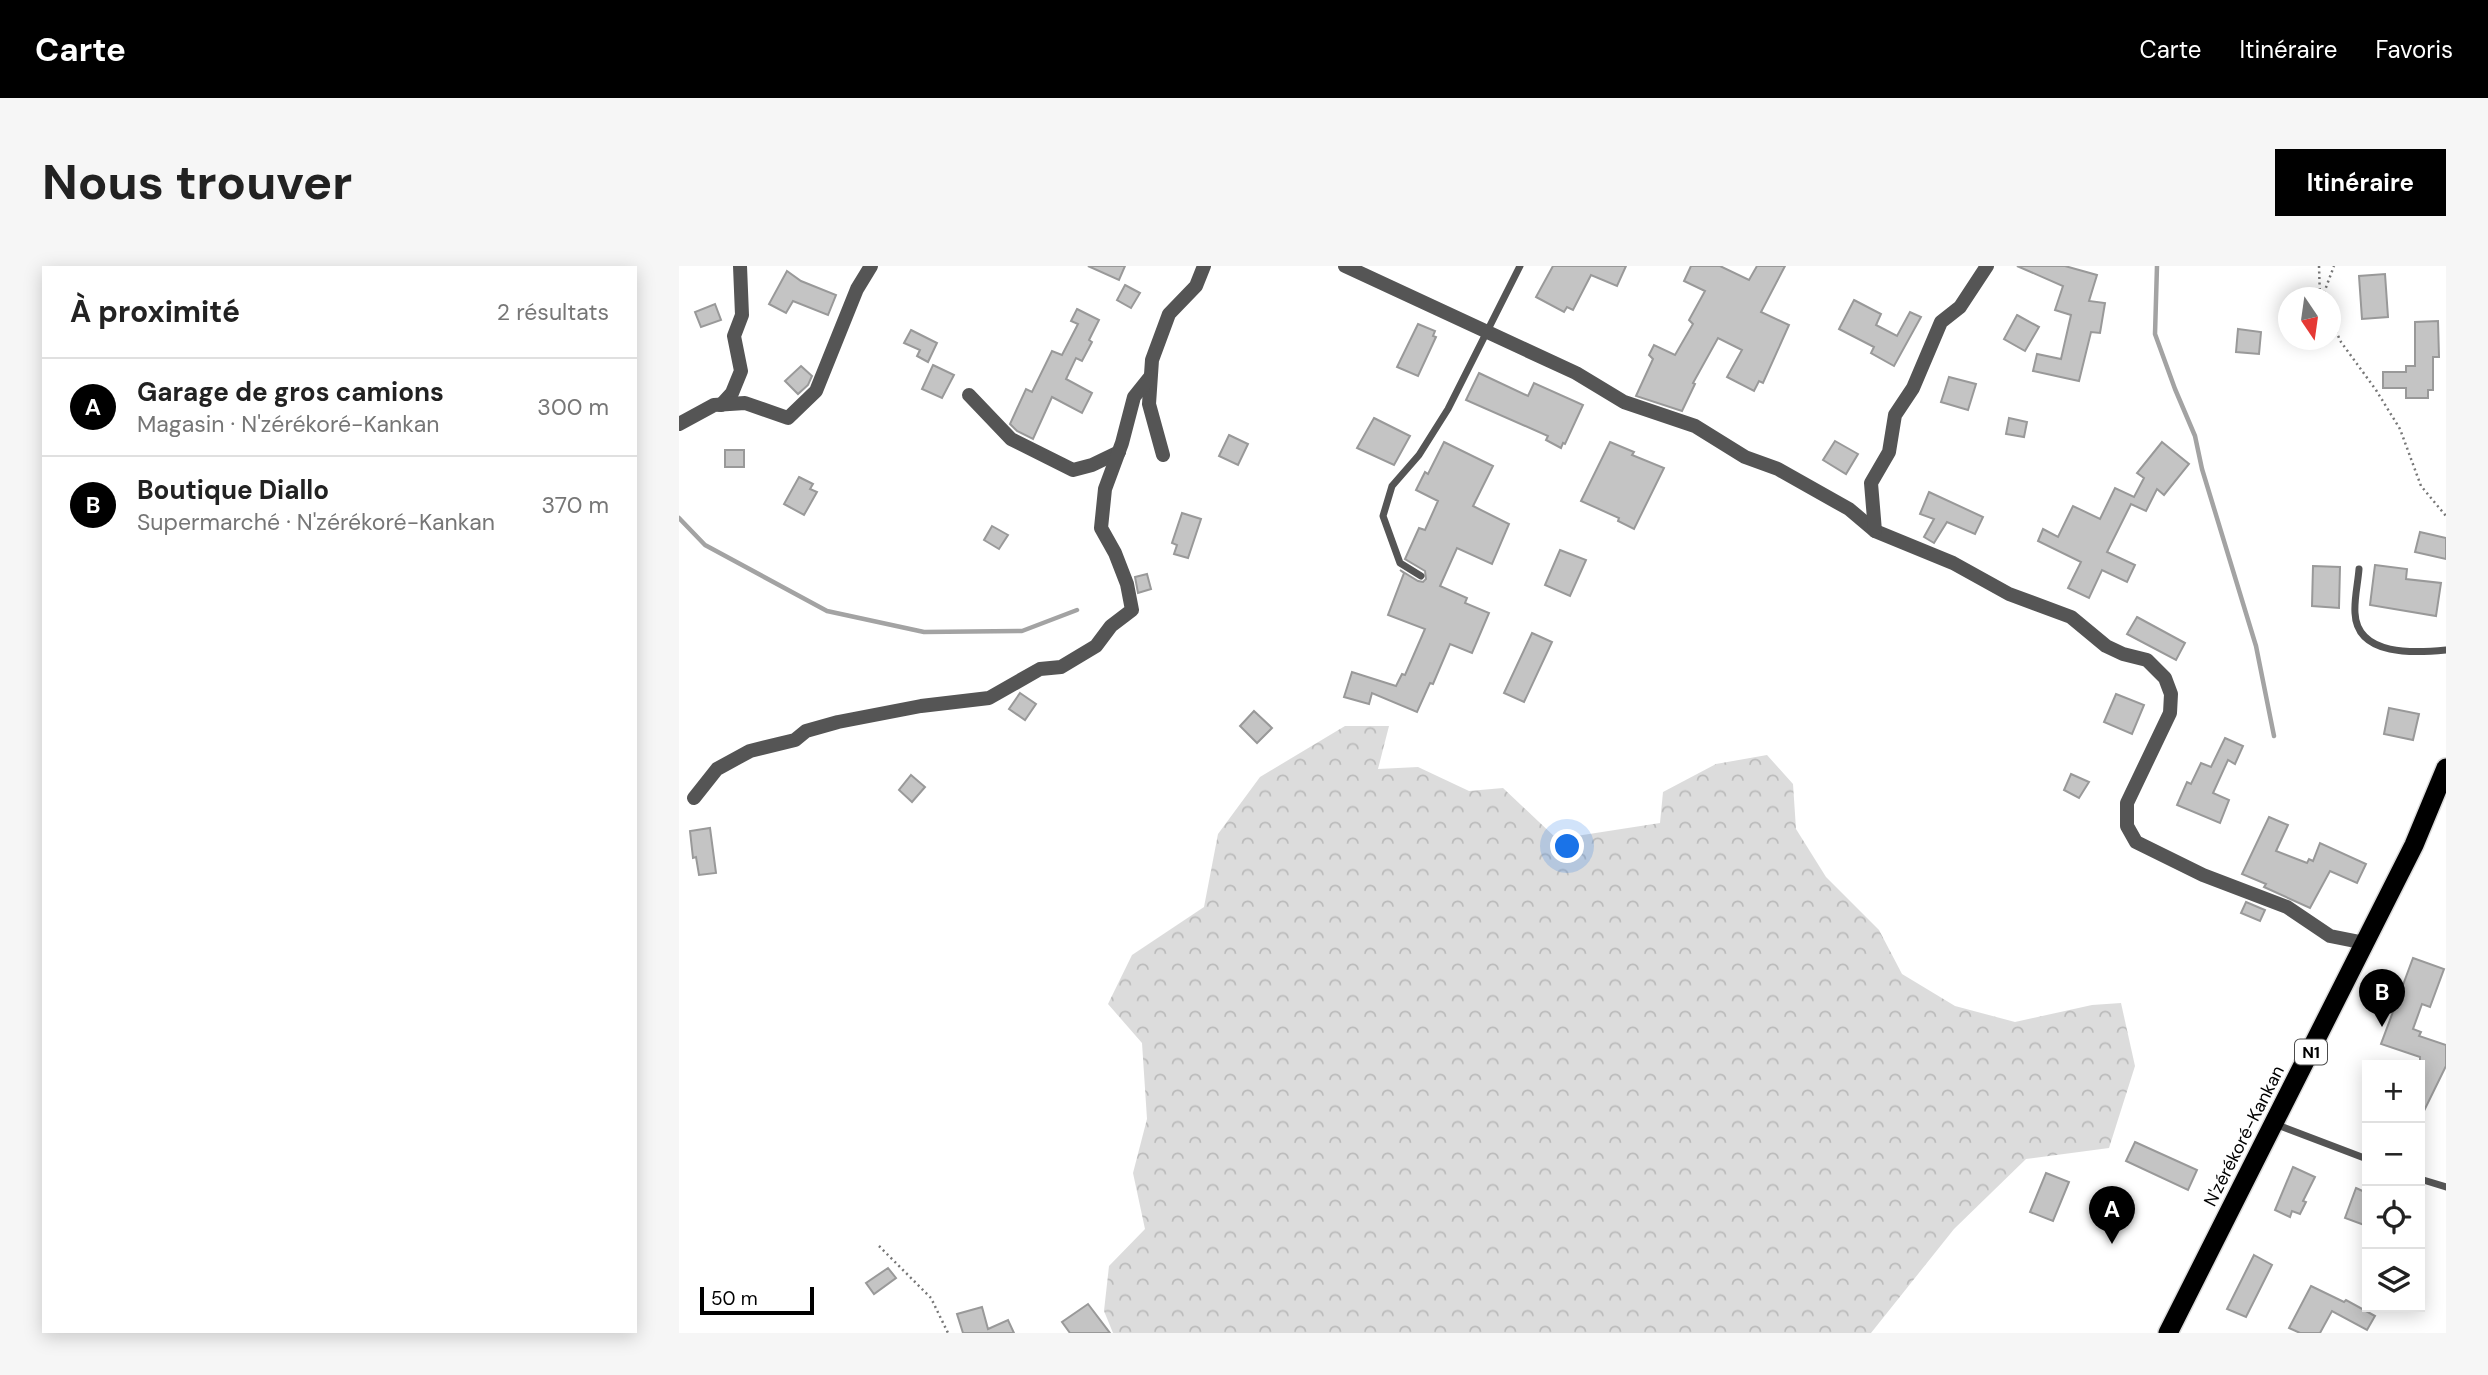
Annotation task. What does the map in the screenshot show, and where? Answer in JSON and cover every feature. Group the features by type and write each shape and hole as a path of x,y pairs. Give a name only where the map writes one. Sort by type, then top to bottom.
{"highway":[{"name":"N'zérékoré-Kankan","path":"2168,1333 2414,845 2446,768"}],"street":[{"path":"721,405 732,393 741,371 734,336 742,315 740,266"},
{"path":"679,424 714,405 744,403 788,418 816,391 857,289 871,266"},
{"path":"1163,455 1149,404 1152,360 1169,314 1196,286 1204,266"},
{"path":"1345,266 1576,373 1624,402 1695,426 1745,457 1778,469 1849,509 1875,531 1952,563 2009,594 2071,617 2106,646 2147,660 2165,678 2171,694 2170,713 2127,803 2127,826 2136,842 2203,875 2287,907 2330,936 2365,943"},
{"path":"1875,531 1871,483 1889,452 1895,415 1913,388 1941,322 1960,307 1987,266"},
{"path":"694,798 717,769 750,751 796,740 806,731 838,722 921,706 989,698 1040,669 1061,667 1096,646 1111,626 1132,610 1127,584 1115,552 1101,527 1105,489 1119,452 1134,397 1150,377"},
{"path":"969,395 1011,439 1073,470 1092,465 1119,452"}],"lane":[{"path":"1421,576 1400,563 1383,516 1392,486 1419,454 1433,432 1520,266"},
{"path":"2359,569 2355,614 2359,630 2372,643 2409,653 2446,650"},
{"path":"2274,1124 2362,1157"},
{"path":"2425,1181 2446,1187"}],"path":[{"path":"2319,266 2320,287"},
{"path":"2325,287 2334,266"},
{"path":"2341,342 2400,429 2421,486 2446,516"},
{"path":"879,1246 931,1298 948,1333"}],"green space":[{"path":"1345,726 1389,726 1378,769 1418,767 1469,791 1503,788 1557,839 1660,823 1663,792 1716,764 1767,755 1793,784 1796,829 1826,877 1879,930 1902,974 1955,1006 2015,1022 2092,1005 2121,1003 2135,1066 2109,1148 2026,1159 1954,1229 1871,1333 1113,1333 1104,1311 1109,1266 1145,1229 1133,1173 1147,1119 1142,1043 1108,1004 1132,955 1204,907 1218,834 1260,777"}],"building":[{"path":"1088,266 1125,266 1119,280"},
{"path":"1553,266 1626,266 1617,286 1591,275 1573,310 1567,307 1564,312 1536,297"},
{"path":"1691,266 1720,266 1749,280 1757,266 1785,266 1761,312 1789,325 1763,383 1759,381 1754,391 1727,377 1742,350 1718,338 1693,383 1695,384 1682,411 1636,396 1653,359 1649,355 1654,345 1675,355 1693,324 1689,320 1705,291 1684,281"},
{"path":"2017,266 2065,266 2097,275 2089,301 2105,303 2100,333 2091,332 2079,381 2033,371 2037,354 2061,359 2071,315 2055,310 2063,286"},
{"path":"787,271 801,281 836,295 828,315 793,301 786,313 769,304"},
{"path":"2385,274 2388,317 2362,319 2359,276"},
{"path":"1125,285 1140,293 1131,308 1117,300"},
{"path":"1854,300 1881,314 1876,325 1897,336 1910,312 1921,317 1894,366 1871,353 1874,347 1839,329"},
{"path":"715,304 721,320 701,327 695,312"},
{"path":"1077,309 1099,320 1082,361 1076,358 1066,379 1092,393 1082,413 1052,397 1033,439 1010,424 1026,389 1032,392 1052,351 1062,355 1078,324 1071,321"},
{"path":"2017,315 2039,327 2025,351 2004,339"},
{"path":"2438,321 2439,357 2433,357 2433,390 2428,390 2428,398 2406,398 2406,388 2383,388 2383,372 2406,372 2406,366 2415,366 2415,322"},
{"path":"1418,324 1435,331 1433,336 1436,337 1418,376 1397,367"},
{"path":"2238,329 2261,332 2259,354 2236,352"},
{"path":"911,330 937,343 928,362 917,356 920,350 904,343"},
{"path":"933,365 954,375 942,398 922,389"},
{"path":"801,366 812,376 808,385 798,394 785,381"},
{"path":"1479,373 1528,396 1534,383 1583,405 1565,444 1563,443 1561,448 1546,440 1548,436 1466,400"},
{"path":"1949,377 1976,384 1968,410 1941,402"},
{"path":"1374,418 1410,436 1394,465 1357,448"},
{"path":"2009,418 2027,422 2024,437 2006,434"},
{"path":"1229,435 1248,444 1238,465 1219,456"},
{"path":"1835,441 1858,454 1846,474 1823,460"},
{"path":"1444,442 1493,466 1473,506 1509,524 1492,564 1457,548 1440,586 1467,598 1465,603 1489,613 1472,653 1450,644 1433,684 1430,683 1417,712 1372,693 1369,704 1344,697 1352,672 1396,686 1402,674 1405,675 1425,629 1388,615 1404,573 1400,570 1418,581 1423,582 1426,579 1425,571 1405,559 1419,528 1425,530 1438,501 1416,490 1425,472 1428,474"},
{"path":"1610,442 1634,452 1632,455 1664,468 1634,529 1618,521 1619,518 1581,501"},
{"path":"2162,442 2189,464 2164,495 2157,489 2146,511 2131,504 2107,552 2135,565 2127,582 2102,570 2089,598 2068,588 2081,562 2038,541 2043,529 2058,537 2073,506 2100,519 2115,488 2134,497 2144,478 2137,473"},
{"path":"725,450 744,450 744,467 725,467"},
{"path":"799,477 813,484 810,489 817,492 804,515 784,504"},
{"path":"1929,492 1983,517 1975,534 1947,522 1934,543 1924,537 1934,519 1920,514"},
{"path":"1182,513 1201,519 1188,558 1174,554 1177,545 1172,543"},
{"path":"992,526 1008,535 999,549 984,540"},
{"path":"2420,532 2446,538 2446,559 2415,552"},
{"path":"1560,550 1586,560 1570,596 1545,585"},
{"path":"2375,565 2407,569 2406,579 2441,583 2436,616 2370,605"},
{"path":"2313,566 2340,567 2339,608 2312,606"},
{"path":"1147,574 1151,589 1138,593 1135,577"},
{"path":"2137,617 2185,643 2176,660 2127,634"},
{"path":"1532,633 1552,642 1524,702 1504,693"},
{"path":"1020,693 1036,704 1025,720 1009,709"},
{"path":"2116,694 2144,705 2132,734 2104,722"},
{"path":"2389,708 2419,714 2413,740 2384,734"},
{"path":"1254,711 1272,728 1257,743 1240,726"},
{"path":"2225,738 2243,746 2235,764 2228,760 2213,793 2229,800 2220,823 2177,805 2187,782 2191,784 2201,763 2211,767"},
{"path":"2071,774 2089,782 2079,798 2064,790"},
{"path":"911,775 925,787 912,802 899,790"},
{"path":"2269,817 2288,825 2276,851 2307,863 2309,859 2313,861 2320,843 2366,864 2357,883 2330,871 2310,908 2242,874"},
{"path":"710,828 716,873 699,875 696,857 693,858 690,831"},
{"path":"2246,902 2265,910 2260,921 2241,913"},
{"path":"2413,958 2444,969 2430,1007 2422,1004 2413,1029 2421,1032 2419,1036 2446,1045 2446,1066 2425,1109 2425,1060 2381,1044"},
{"path":"2135,1142 2197,1170 2188,1190 2126,1161"},
{"path":"2293,1167 2315,1177 2303,1201 2306,1202 2300,1214 2292,1211 2290,1217 2275,1210"},
{"path":"2046,1173 2069,1182 2053,1221 2030,1212"},
{"path":"2356,1188 2362,1191 2362,1224 2345,1218"},
{"path":"2254,1255 2272,1265 2246,1317 2227,1309"},
{"path":"888,1268 896,1278 874,1294 866,1283"},
{"path":"2311,1286 2344,1302 2346,1300 2362,1309 2362,1312 2375,1316 2367,1330 2332,1311 2320,1333 2300,1333 2289,1328"},
{"path":"1088,1304 1110,1333 1070,1333 1062,1322"},
{"path":"982,1307 988,1329 1008,1320 1014,1333 963,1333 957,1314"}],"waterway":[{"path":"2157,266 2155,334 2195,436 2202,469 2256,646 2274,736"},
{"path":"679,518 705,545 827,611 924,632 1022,631 1077,610"}],"place":[{"name":"Boutique Diallo","path":"2382,1027"},
{"name":"Garage de gros camions","path":"2112,1244"}]}
